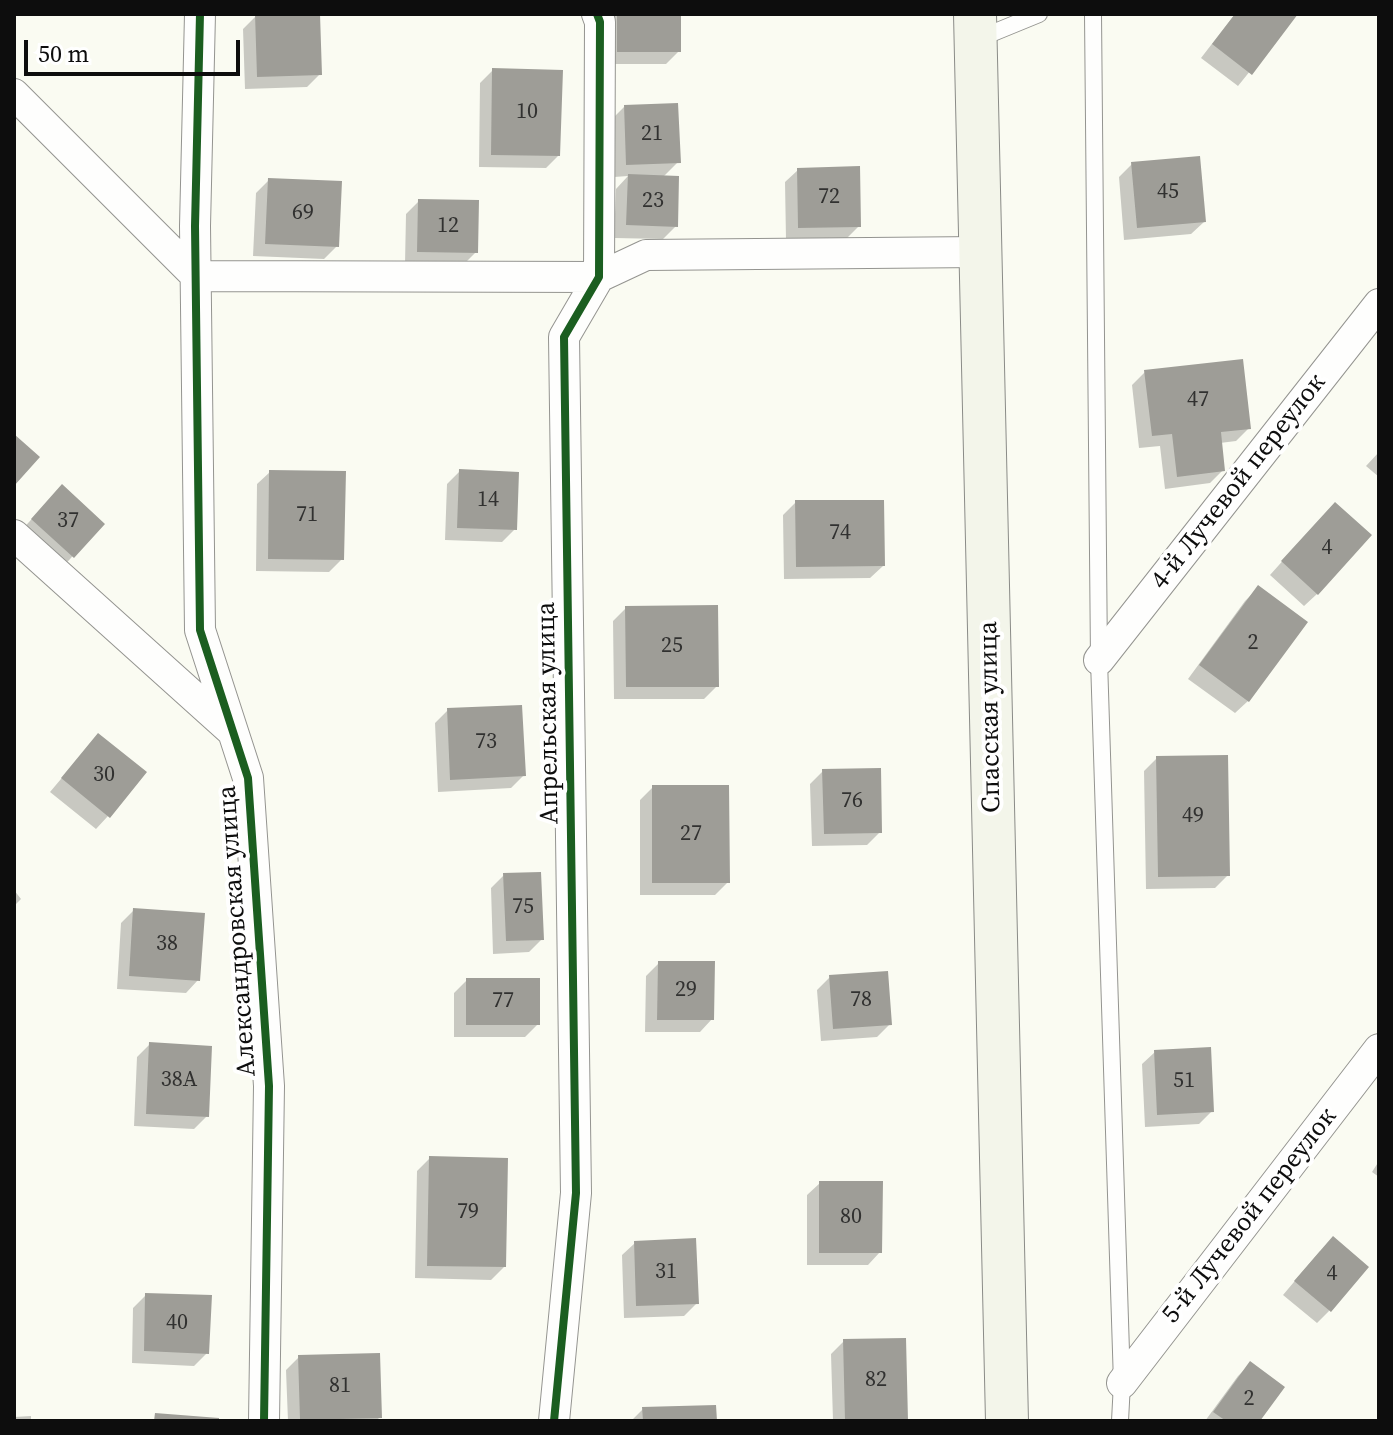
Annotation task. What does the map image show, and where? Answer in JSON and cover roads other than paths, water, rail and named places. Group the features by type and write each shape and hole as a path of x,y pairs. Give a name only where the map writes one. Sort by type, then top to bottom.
{"street":[{"name":"Александровская улица","path":"200,14 196,276 200,630 248,778 269,1086 264,1421"},
{"path":"597,14 600,22 599,277"},
{"name":"Спасская улица","path":"975,27 1007,1421"},
{"path":"14,94 196,276 599,277 646,255 980,252"},
{"name":"Апрельская улица","path":"554,1421 576,1193 564,337 599,277"},
{"name":"4-й Лучевой переулок","path":"1099,660 1379,304"},
{"path":"14,535 233,732"},
{"name":"5-й Лучевой переулок","path":"1122,1383 1379,1049"}],"lane":[{"path":"975,27 1039,14"},
{"path":"1093,14 1099,660 1122,1383 1120,1421"}]}
